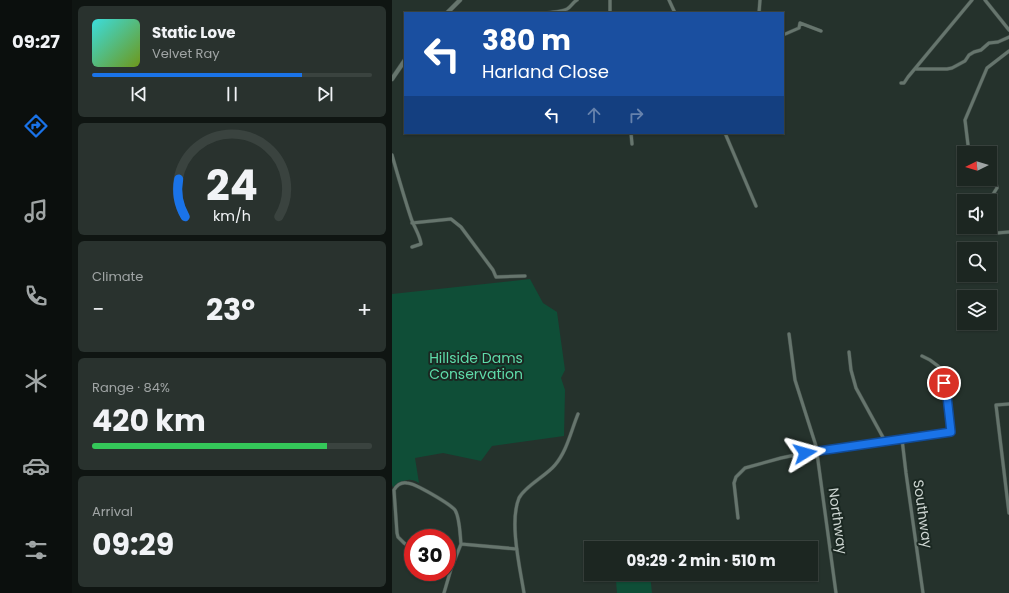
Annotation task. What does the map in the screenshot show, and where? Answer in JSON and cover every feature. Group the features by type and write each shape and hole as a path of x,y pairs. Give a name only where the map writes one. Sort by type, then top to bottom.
{"street":[{"path":"448,12 460,0"},
{"path":"553,12 566,10 575,0 577,0"},
{"path":"610,0 610,12"},
{"path":"669,0 675,12"},
{"path":"759,12 760,0"},
{"path":"901,83 904,83 972,0"},
{"path":"985,0 1009,30"},
{"path":"784,35 799,28 800,23 821,31"},
{"path":"914,69 952,68 965,61 969,55 981,50 989,43 998,42 1009,37"},
{"path":"968,146 965,120 987,68 1009,51"},
{"path":"392,79 404,61"},
{"path":"631,134 632,144"},
{"path":"726,134 756,206"},
{"path":"392,155 412,223 421,244 412,247"},
{"path":"412,223 451,219 462,227 493,270 496,277 525,276"},
{"path":"997,233 1009,232"},
{"name":"Northway","path":"789,334 795,380 817,451 836,593"},
{"path":"849,352 851,370 856,388 885,441"},
{"path":"738,518 734,485 736,477 745,468 781,458 817,451 951,432 947,396 941,370 938,366 922,356"},
{"path":"1009,404 996,406 1009,513"},
{"path":"524,593 516,549 515,520 519,499 528,488 550,470 559,459 564,451 578,414"},
{"name":"Southway","path":"902,438 923,593"},
{"path":"404,543 400,540 397,533 394,490 401,484 408,483 434,495 452,508 455,512 461,544 456,554"},
{"path":"461,544 516,549"},
{"path":"444,593 446,581"}],"green space":[{"name":"Hillside Dams Conservation","path":"530,279 543,303 557,312 565,370 561,378 565,390 564,436 492,446 481,461 443,453 415,458 419,483 413,480 407,480 398,483 395,487 393,487 392,294"},
{"path":"616,581 651,581 652,593 617,593"}],"route":[{"path":"805,453 951,432 944,383"}]}
